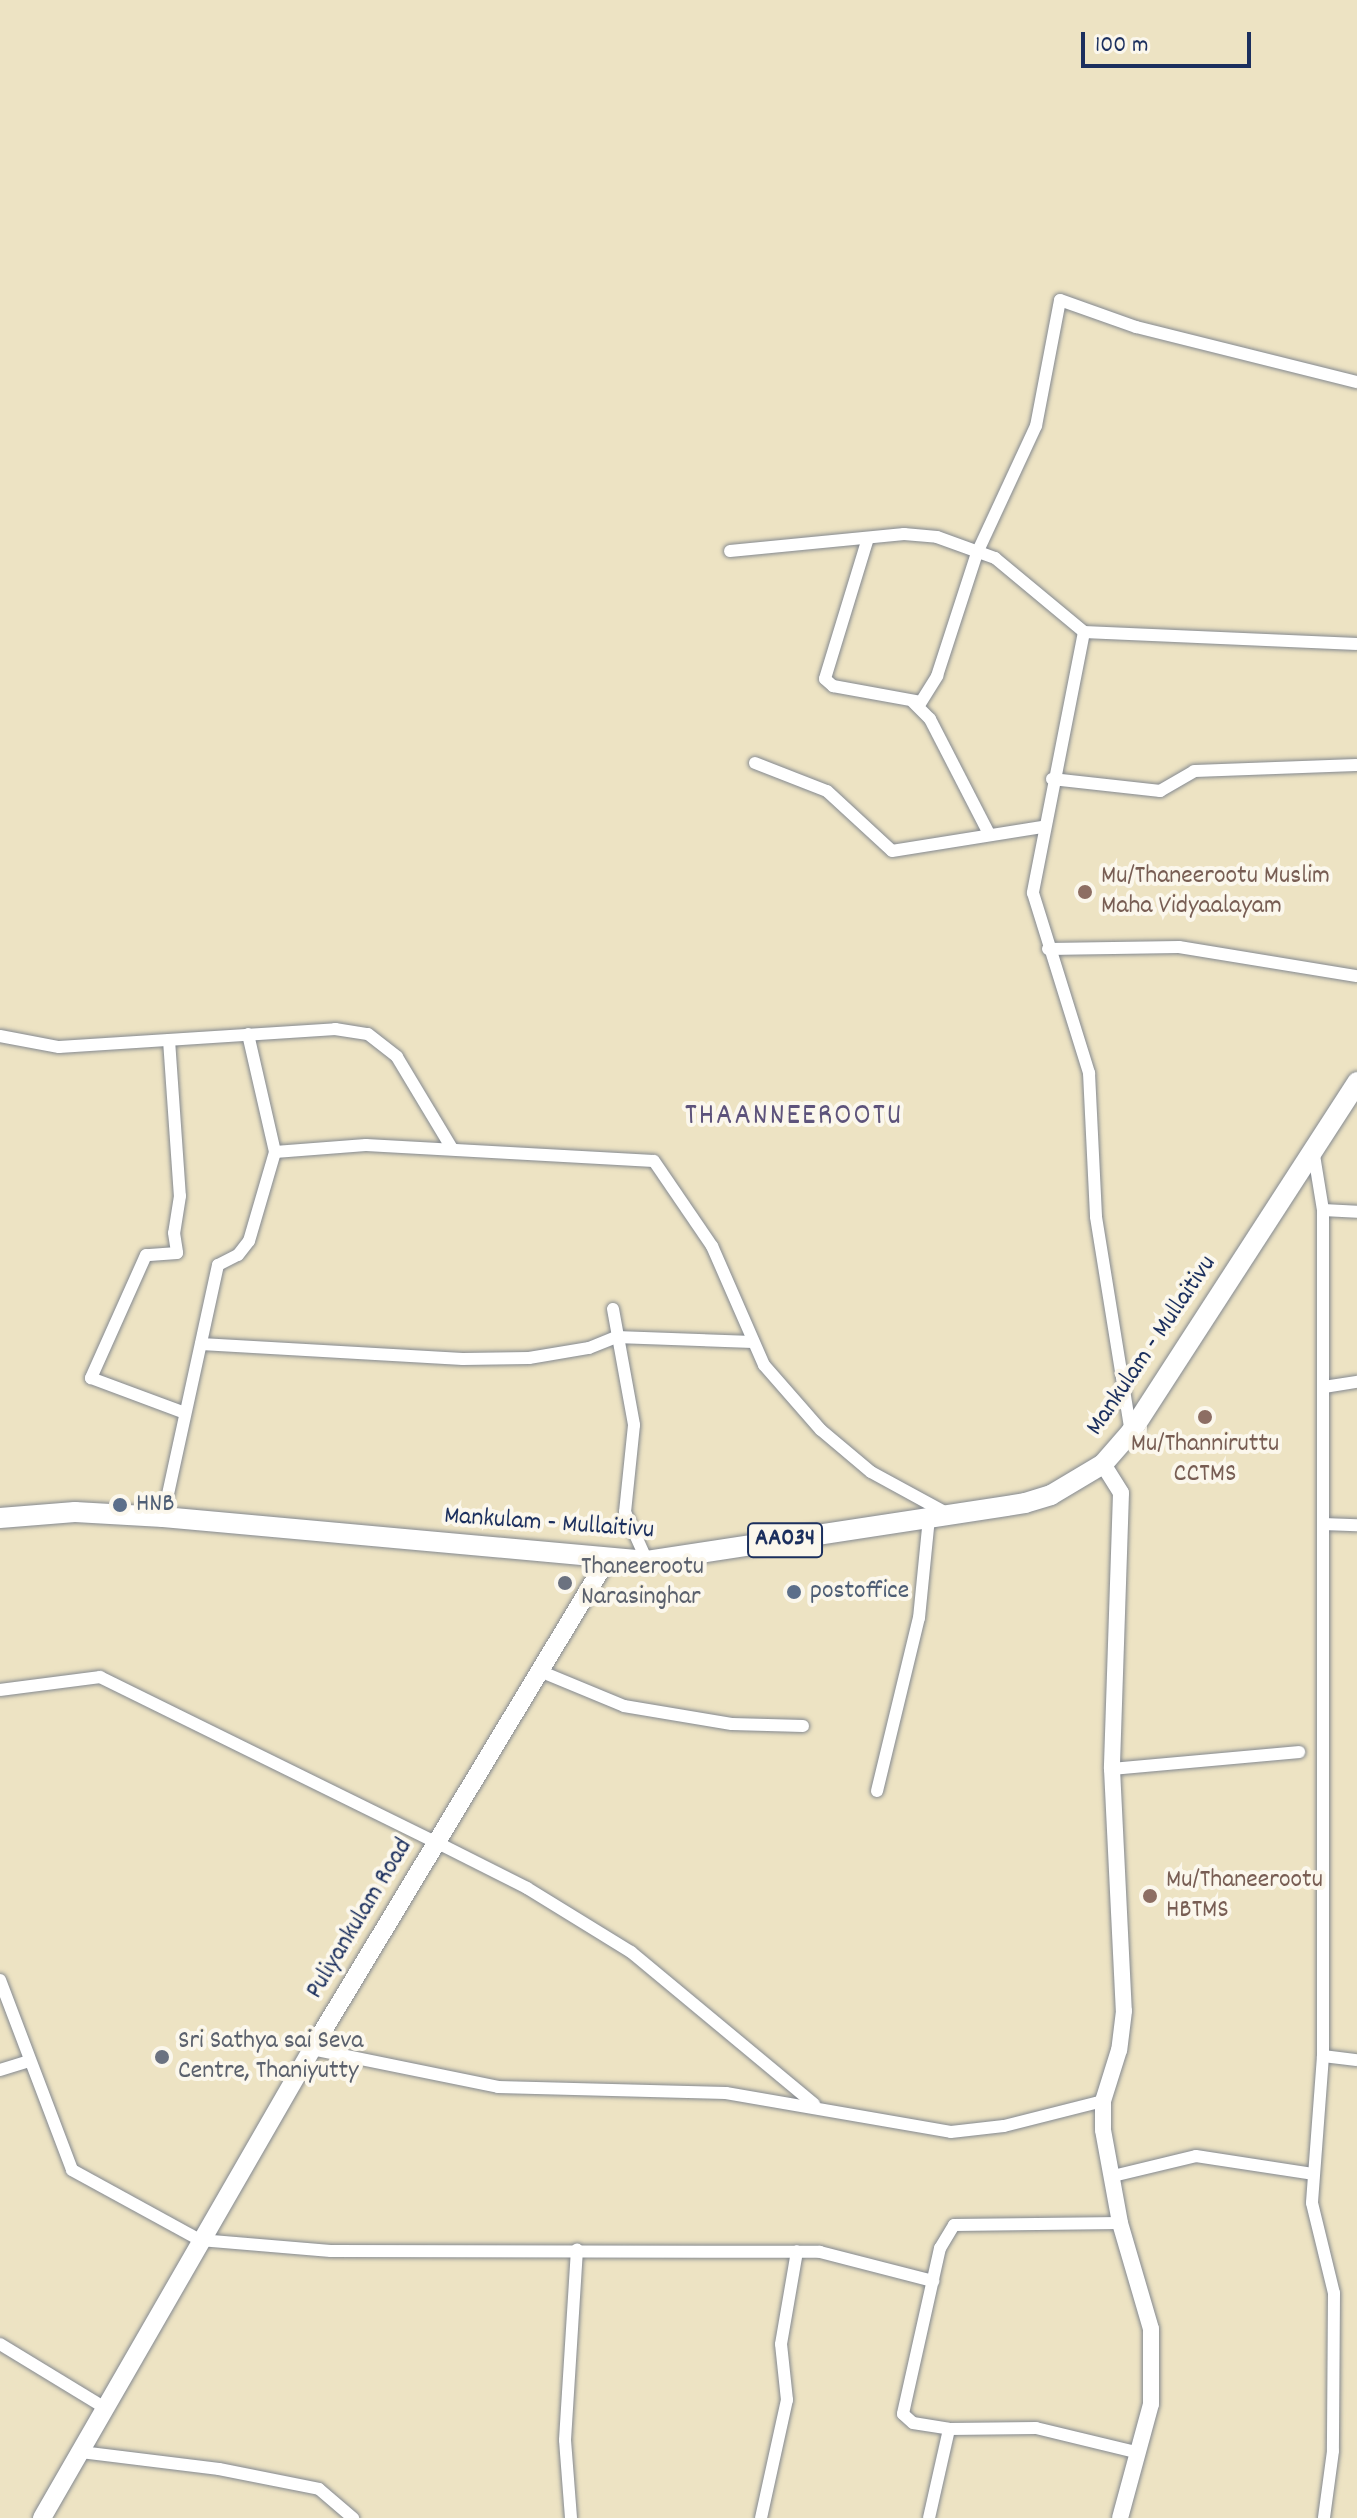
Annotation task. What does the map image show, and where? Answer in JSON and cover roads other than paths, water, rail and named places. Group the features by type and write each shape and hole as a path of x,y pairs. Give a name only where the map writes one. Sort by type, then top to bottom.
{"highway":[{"name":"Mankulam - Mullaitivu","path":"0,1518 75,1512 163,1517 647,1561 950,1515 1051,1495 1103,1464 1131,1432 1357,1082"}],"main road":[{"name":"Puliyankulam Road","path":"42,2518 312,2049 608,1558"}],"street":[{"path":"868,538 825,679 833,686 913,702 928,696 937,676 977,553 1036,426 1060,300 1136,327 1357,382"},
{"path":"730,551 868,538 937,537 995,558 1035,587 1084,632 1357,644"},
{"path":"1084,632 1042,827 1033,893 1089,1073 1096,1217 1131,1432"},
{"path":"913,702 930,719 989,834"},
{"path":"755,763 827,791 892,851 1042,827"},
{"path":"1052,779 1160,791 1194,771 1357,765"},
{"path":"1048,949 1179,947 1357,976"},
{"path":"0,1036 59,1047 335,1029 368,1034 386,1043 451,1147"},
{"path":"163,1517 218,1265 238,1255 249,1241 275,1152 248,1034"},
{"path":"169,1040 180,1196 174,1233 177,1253 146,1255 91,1378 185,1413"},
{"path":"275,1152 366,1145 451,1147 654,1161 712,1246 764,1365 821,1430 871,1472 950,1515"},
{"path":"1313,1149 1323,1210 1324,1387 1323,2056 1312,2203 1334,2293 1333,2451 1324,2518"},
{"path":"1323,1210 1357,1212"},
{"path":"613,1309 634,1425 625,1512 647,1561"},
{"path":"201,1344 477,1359 529,1358 589,1348 616,1337 753,1342"},
{"path":"1324,1387 1357,1382"},
{"path":"1103,1464 1121,1493 1112,1769 1124,2011 1119,2050 1103,2101 1120,2223 1151,2329 1151,2404 1120,2518"},
{"path":"877,1791 919,1618 929,1518"},
{"path":"1323,1524 1357,1525"},
{"path":"542,1672 624,1706 732,1724 803,1726"},
{"path":"0,1690 100,1677 527,1888 631,1952 814,2104"},
{"path":"1112,1769 1299,1752"},
{"path":"0,1980 27,2062 72,2170 200,2240 331,2251 577,2249 820,2252 933,2281"},
{"path":"312,2049 498,2087 726,2093 814,2104 951,2132 1004,2126 1103,2101"},
{"path":"1323,2056 1357,2060"},
{"path":"0,2070 27,2062"},
{"path":"1113,2176 1196,2156 1313,2174"},
{"path":"1120,2223 954,2225 940,2248 903,2414 913,2423 949,2429 1036,2428 1139,2453"},
{"path":"571,2518 565,2440 577,2249"},
{"path":"761,2518 787,2400 781,2344 797,2251"},
{"path":"0,2344 107,2409"},
{"path":"929,2518 949,2429"},
{"path":"81,2452 219,2469 319,2489 353,2518"}],"place":[{"name":"Mu/Thaneerootu Muslim Maha Vidyaalayam","path":"1085,892"},
{"name":"Mu/Thanniruttu CCTMS","path":"1205,1417"},
{"name":"HNB","path":"120,1505"},
{"name":"Thaneerootu Narasinghar","path":"565,1583"},
{"name":"postoffice","path":"794,1592"},
{"name":"Mu/Thaneerootu HBTMS","path":"1150,1896"},
{"name":"Sri Sathya sai Seva Centre, Thaniyutty","path":"162,2057"}],"district":[{"name":"THAANNEEROOTU","path":"794,1118"}]}
